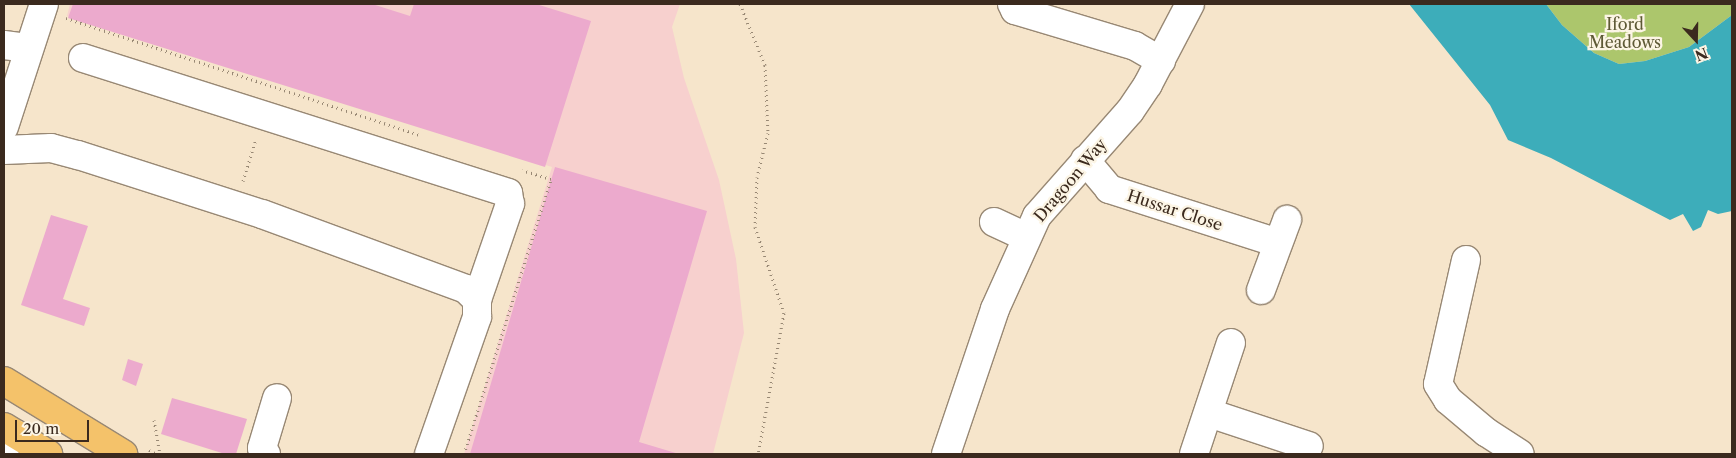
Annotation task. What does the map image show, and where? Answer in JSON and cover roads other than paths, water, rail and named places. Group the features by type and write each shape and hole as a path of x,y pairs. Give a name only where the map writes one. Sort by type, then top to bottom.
{"main road":[{"path":"4,380 123,454"},
{"path":"7,436 48,454"}],"street":[{"path":"4,127 16,46 44,4"},
{"path":"1012,4 1015,10 1135,46 1161,61"},
{"name":"Dragoon Way","path":"949,453 995,309 1037,216 1130,110 1161,61 1190,4"},
{"path":"83,58 508,193 510,204 472,294 476,317 429,454"},
{"path":"4,150 51,148 235,205 472,294"},
{"name":"Hussar Close","path":"1085,160 1110,189 1282,232 1261,290"},
{"path":"994,222 1026,237"},
{"path":"1466,260 1438,384 1448,400 1486,432 1520,454"},
{"path":"1194,454 1231,343"},
{"path":"266,454 262,448 277,398"},
{"path":"1209,413 1309,446"}],"water":[{"path":"1409,4 1546,4 1562,25 1594,53 1619,64 1645,61 1689,47 1732,15 1732,211 1718,214 1708,210 1701,227 1693,231 1683,214 1670,220 1551,158 1508,140 1490,105"}],"park label":[{"name":"Iford Meadows","path":"1625,33"}]}
